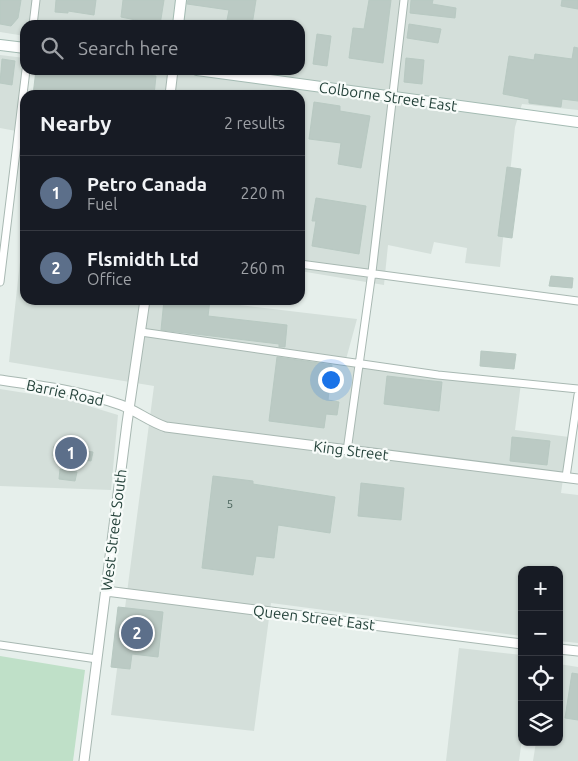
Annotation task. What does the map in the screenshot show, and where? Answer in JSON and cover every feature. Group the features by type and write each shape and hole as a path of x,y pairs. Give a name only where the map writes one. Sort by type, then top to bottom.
{"main road":[{"path":"179,20 181,0"},
{"path":"0,45 20,47"},
{"name":"Colborne Street East","path":"232,75 578,122"}],"street":[{"path":"34,20 36,0"},
{"path":"347,451 372,272 404,0"},
{"path":"24,90 25,75"},
{"path":"171,90 172,75"},
{"path":"0,282 20,120"},
{"path":"0,209 9,211"},
{"path":"305,265 578,300"},
{"name":"West Street South","path":"84,761 129,408 144,305"},
{"path":"141,332 438,374 578,389"},
{"name":"Barrie Road","path":"0,380 63,389 129,408"},
{"path":"566,477 578,394"},
{"name":"King Street","path":"129,408 155,424 166,427 578,479"},
{"name":"Queen Street East","path":"106,591 518,643"},
{"path":"0,645 98,659"},
{"path":"563,649 578,651"}],"shaded area":[{"path":"0,0 578,0 578,110 522,104 515,127 500,267 465,263 467,248 434,242 431,254 388,245 384,285 305,272 305,90 39,90 41,75 305,75 305,20 20,20 20,35 0,32"},
{"path":"0,55 20,57 20,75 23,75 16,131 0,128"},
{"path":"20,262 20,305 239,305 357,319 345,363 521,383 515,430 569,437 561,493 578,495 578,643 563,641 563,566 518,566 518,635 271,603 254,731 111,715 154,386 9,362"},
{"path":"0,389 69,400 118,415 111,490 0,486"},
{"path":"459,648 518,655 518,746 521,746 519,761 446,761"},
{"path":"563,665 578,667 578,761 533,761 535,746 563,746"}],"green space":[{"path":"0,656 85,670 73,761 0,761"}],"building":[{"path":"0,0 21,0 18,18 11,26 0,24"},
{"path":"56,0 96,0 94,15 68,11 68,13 55,12"},
{"path":"123,0 164,0 161,20 136,20 121,17"},
{"path":"188,0 256,0 253,20 227,20 229,10 187,4"},
{"path":"369,0 391,0 383,63 349,58 353,28 364,29"},
{"path":"411,0 433,0 432,4 456,8 455,18 410,13"},
{"path":"562,0 578,0 578,9 561,6"},
{"path":"409,24 441,29 438,43 407,38"},
{"path":"317,34 331,36 327,66 313,64"},
{"path":"574,47 578,48 578,101 562,99 561,107 529,103 529,99 503,94 509,56 534,60 535,54 572,59"},
{"path":"406,58 424,60 422,84 404,82"},
{"path":"2,59 15,61 12,85 0,83"},
{"path":"35,75 156,76 155,90 34,90"},
{"path":"314,102 340,106 340,111 370,116 361,168 338,164 341,143 309,139"},
{"path":"507,167 521,169 512,238 498,236"},
{"path":"316,198 366,206 359,254 312,246 316,221 312,221"},
{"path":"551,276 573,278 572,288 549,286"},
{"path":"164,305 209,305 208,316 287,325 285,347 279,347 279,344 161,330"},
{"path":"481,351 516,354 514,369 480,366"},
{"path":"277,357 332,365 328,400 339,402 337,415 326,414 324,428 269,421"},
{"path":"387,376 442,382 439,411 384,404"},
{"path":"512,437 550,441 547,465 510,461"},
{"path":"54,446 93,452 91,461 53,456"},
{"path":"60,469 77,472 75,481 59,479"},
{"path":"213,476 253,481 253,484 335,497 330,533 278,525 274,558 256,556 253,575 202,568"},
{"path":"361,483 404,488 401,520 358,516"},
{"path":"118,607 163,612 158,657 132,654 130,669 111,667"},
{"path":"572,673 578,674 578,720 565,718"}],"place":[{"name":"Petro Canada","path":"71,453"},
{"name":"Flsmidth Ltd","path":"137,633"}]}
